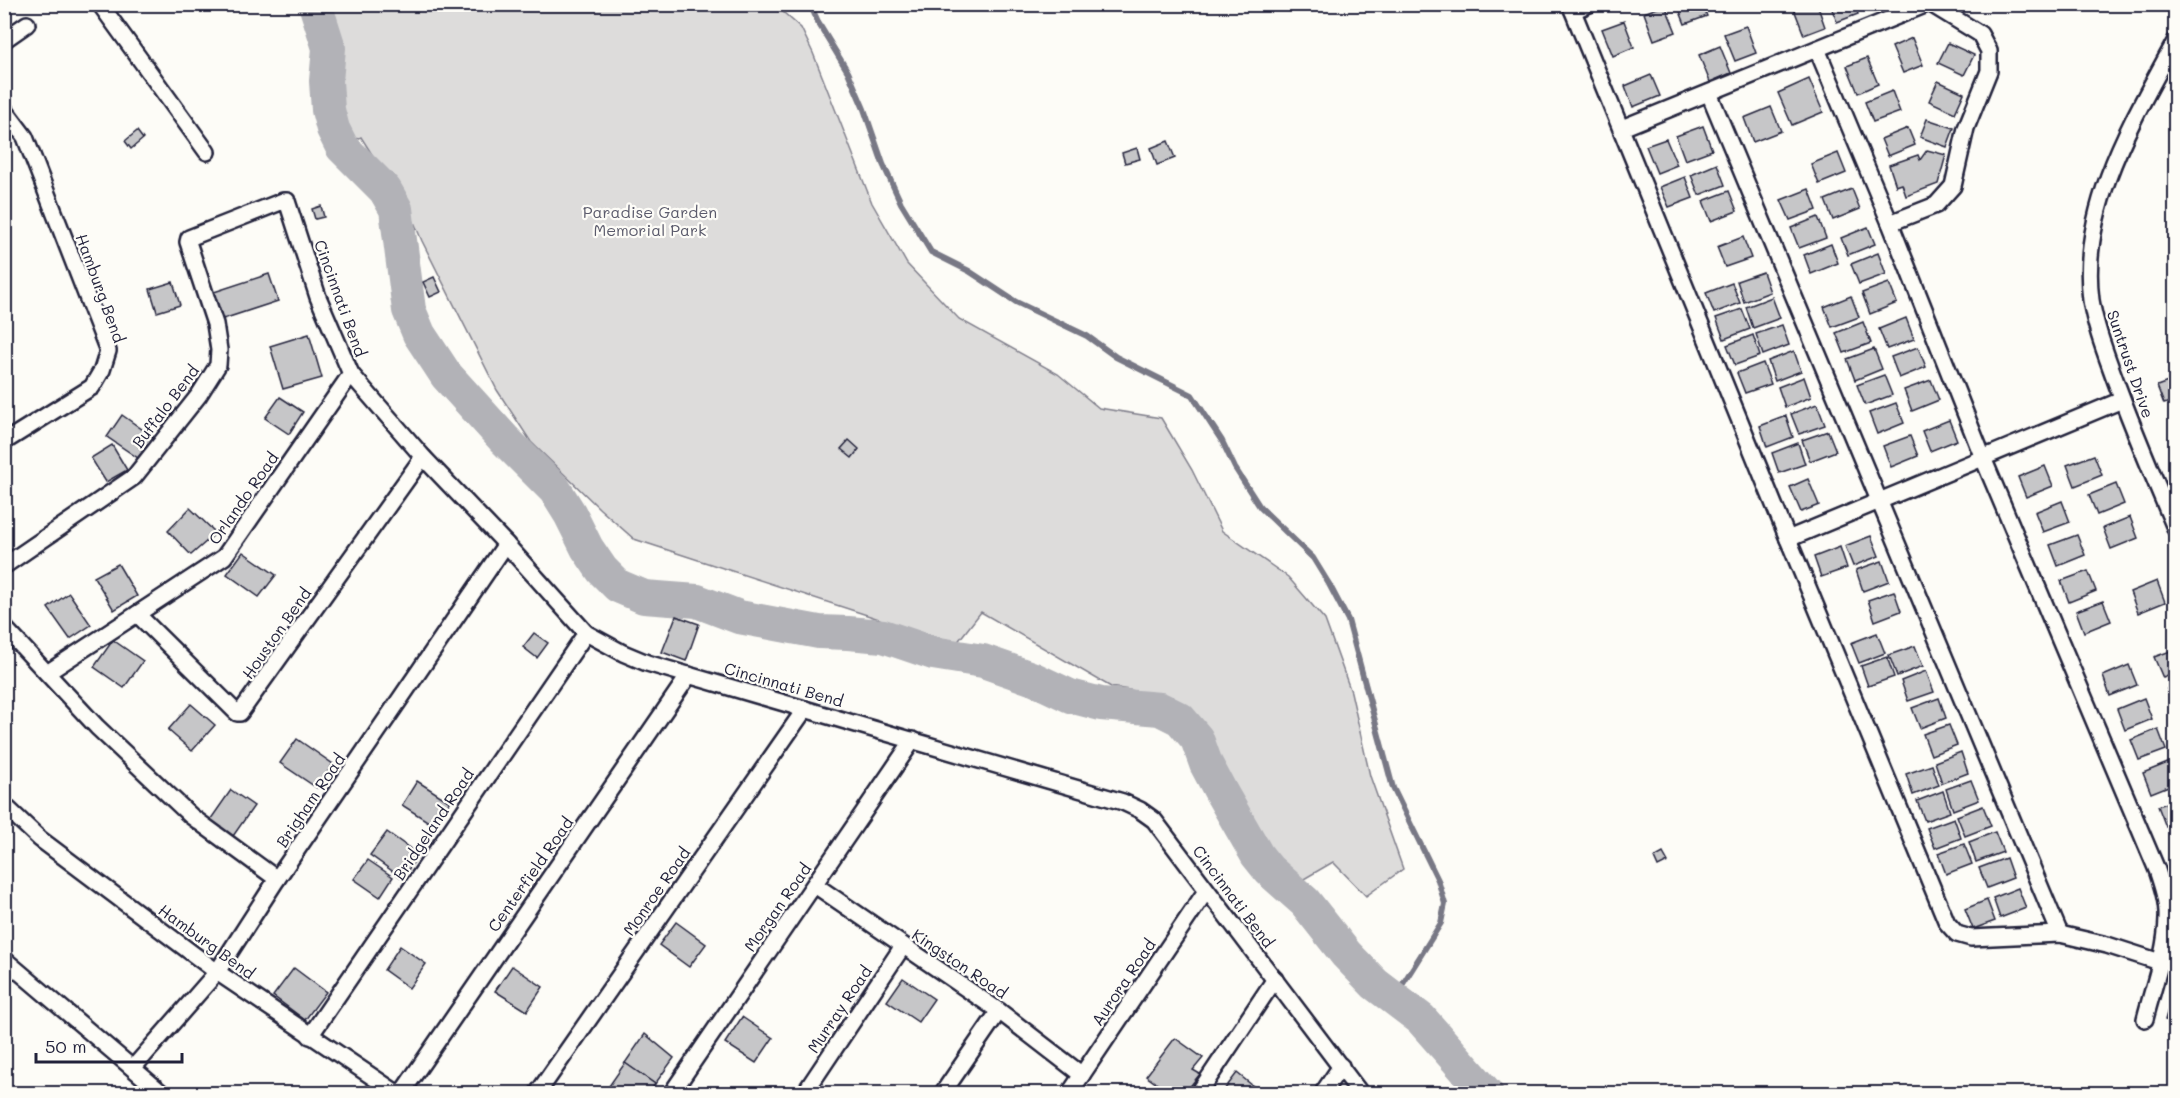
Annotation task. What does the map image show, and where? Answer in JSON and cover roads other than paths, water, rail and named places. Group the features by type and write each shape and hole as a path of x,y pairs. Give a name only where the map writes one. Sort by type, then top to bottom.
{"street":[{"path":"100,4 207,152"},
{"path":"1589,4 1572,8 1947,923 1957,934 1971,938 2060,934 2107,945 2160,962"},
{"path":"1622,128 1929,4 1980,34 1989,51 1989,70 1966,128 1953,186 1936,205 1890,223"},
{"path":"4,40 27,24"},
{"name":"Suntrust Drive","path":"2175,40 2128,130 2109,175 2097,218 2090,264 2091,299 2095,319 2122,400 2175,530"},
{"path":"1818,49 1983,458 2157,870 2165,895 2168,919 2160,962 2145,1019"},
{"path":"1708,93 2060,934"},
{"name":"Hamburg Bend","path":"4,109 25,137 108,351 102,370 92,387 4,442"},
{"name":"Buffalo Bend","path":"4,566 134,477 199,395 218,365 219,350 215,324 188,242 189,238 283,201 289,202"},
{"name":"Cincinnati Bend","path":"289,202 318,297 351,374 423,457 586,633 639,660 1123,802 1140,810 1154,820 1361,1094"},
{"name":"Orlando Road","path":"48,673 225,557 351,374"},
{"path":"1788,539 2122,400"},
{"name":"Houston Bend","path":"137,614 237,713 240,713 423,457"},
{"name":"Brigham Road","path":"133,1068 218,972 277,879 506,544"},
{"path":"4,627 97,727 190,816 277,879"},
{"name":"Bridgeland Road","path":"310,1036 586,633"},
{"name":"Centerfield Road","path":"400,1094 689,675"},
{"name":"Monroe Road","path":"537,1094 805,708"},
{"name":"Morgan Road","path":"670,1094 913,740"},
{"name":"Hamburg Bend","path":"4,805 40,839 218,972 310,1036 400,1094"},
{"name":"Kingston Road","path":"815,885 999,1011 1082,1075"},
{"name":"Aurora Road","path":"1069,1094 1206,891"},
{"name":"Murray Road","path":"804,1094 903,946"},
{"path":"4,959 163,1094"},
{"path":"1198,1094 1275,979"},
{"path":"942,1094 999,1011"},
{"path":"1322,1094 1341,1066"}],"waterway":[{"path":"315,4 329,48 326,81 328,110 333,129 342,147 385,190 396,209 409,310 419,334 446,375 504,439 555,490 587,548 602,570 618,586 644,597 697,601 739,617 819,632 883,636 933,653 983,661 1034,679 1070,696 1101,704 1160,709 1180,719 1197,739 1206,764 1222,794 1257,855 1269,870 1305,902 1346,954 1375,984 1421,1019 1487,1094"},
{"path":"810,4 819,24 848,72 883,164 901,203 931,252 969,271 1016,302 1087,336 1116,357 1192,395 1260,507 1313,558 1329,584 1348,620 1393,788 1438,880 1445,904 1441,923 1394,998"}],"park label":[{"name":"Paradise Garden Memorial Park","path":"650,220"}]}
